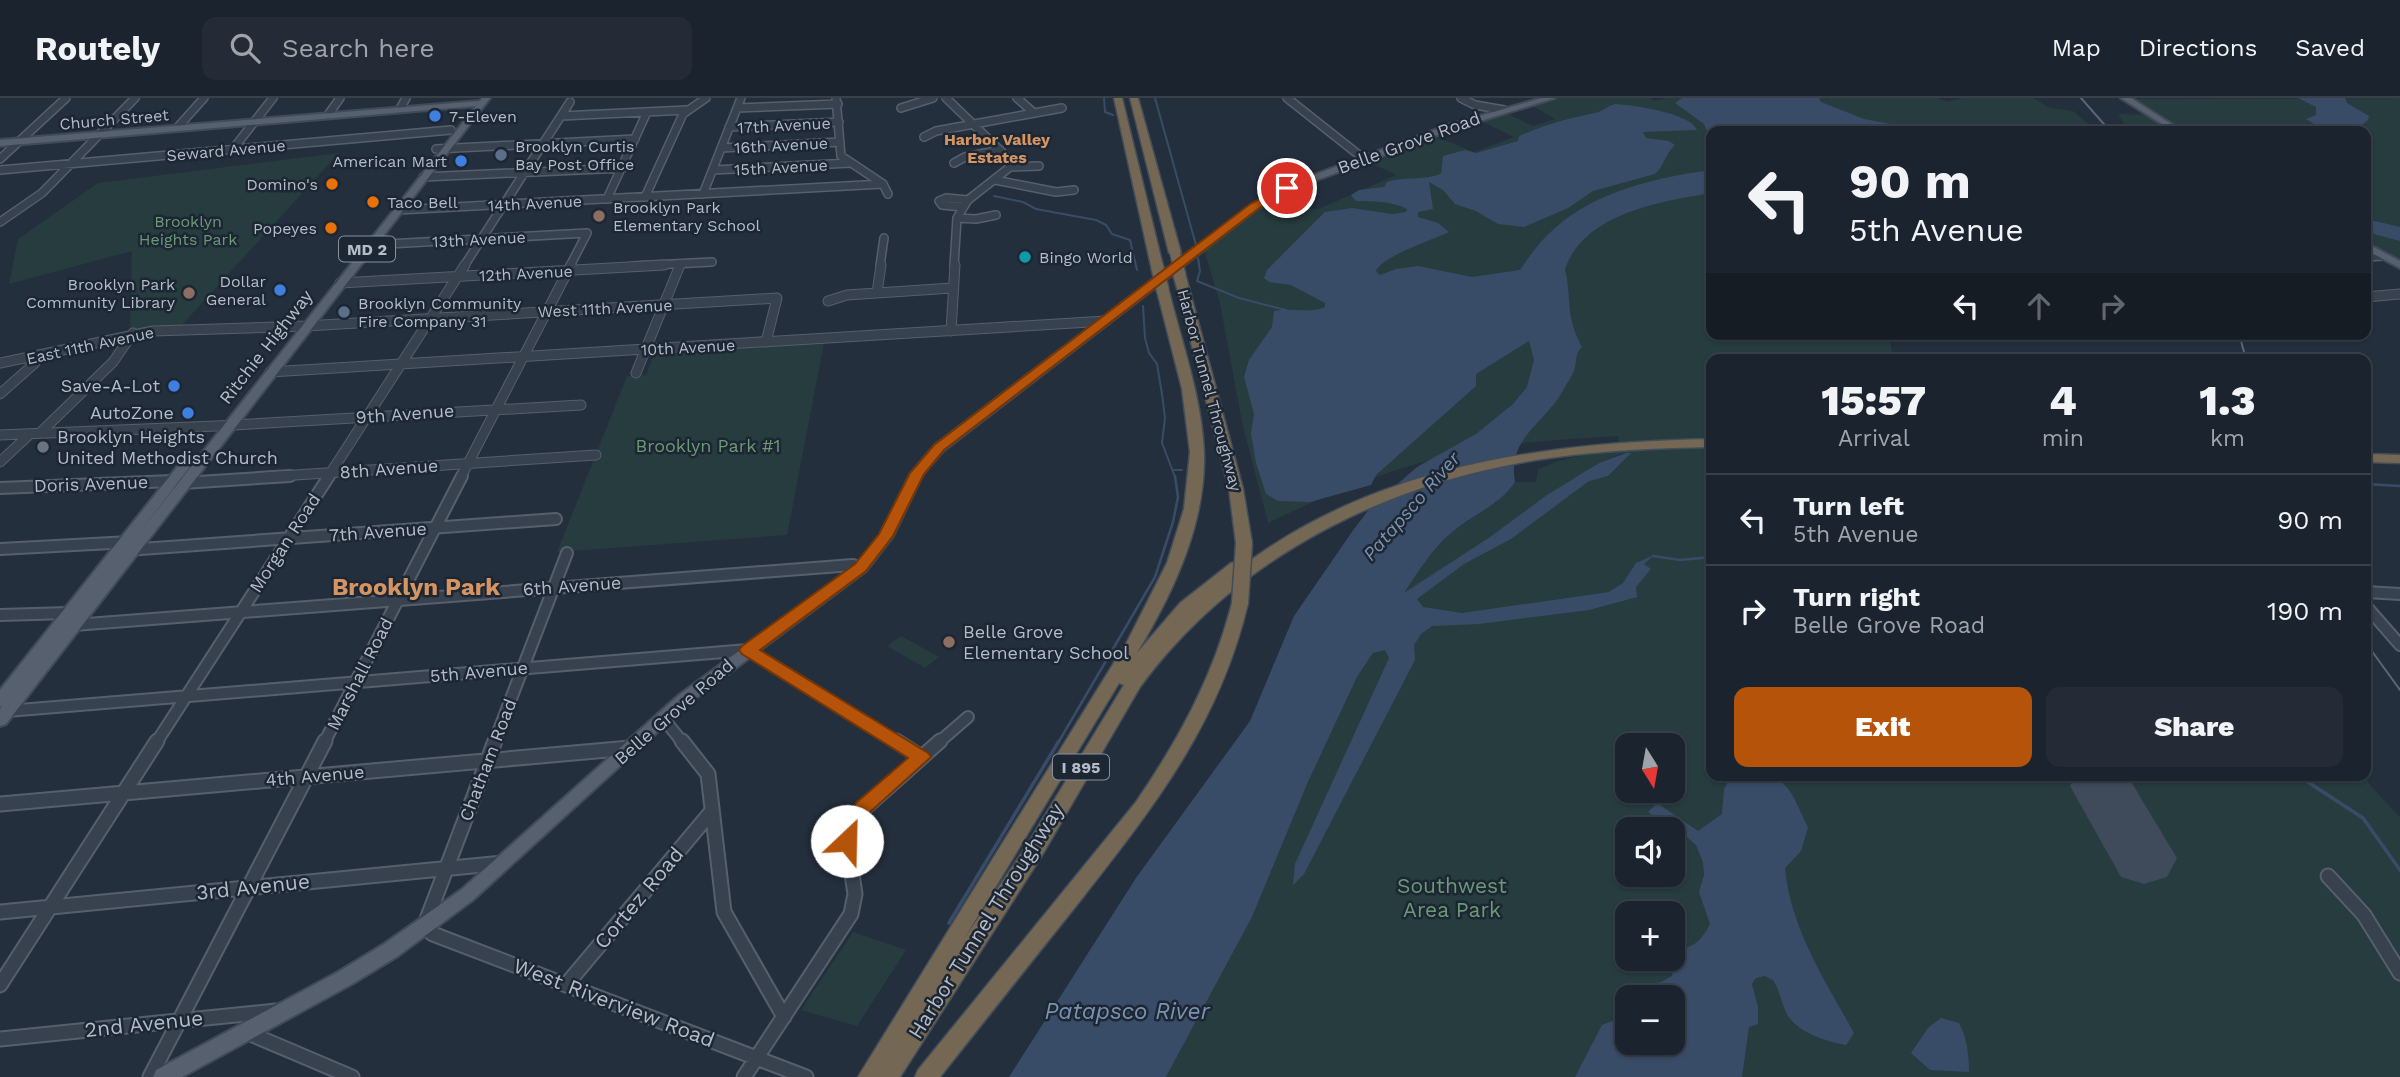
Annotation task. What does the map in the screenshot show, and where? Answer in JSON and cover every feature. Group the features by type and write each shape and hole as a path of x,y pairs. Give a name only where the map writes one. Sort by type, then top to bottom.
{"highway":[{"name":"Harbor Tunnel Throughway","path":"869,1077 1014,843 1155,607 1188,529 1196,486 1197,448 1191,403 1118,98"},
{"name":"Harbor Tunnel Throughway","path":"926,1077 1135,817 1168,771 1214,690 1231,645 1240,603 1244,543 1234,478 1134,98"},
{"name":"I 895","path":"1333,513 1404,478 1491,455 1595,440 1706,438"},
{"name":"I 895","path":"1333,513 1437,477 1516,458 1611,445 1706,443"},
{"path":"2371,452 2400,452"},
{"path":"2371,458 2400,459"},
{"name":"Harbor Tunnel Throughway","path":"1014,843 1035,817 1093,722 1134,664 1185,607 1217,580 1280,536 1333,513"},
{"name":"Harbor Tunnel Throughway","path":"888,1077 1035,850 1100,735 1151,661 1191,617 1245,571 1333,513"}],"main road":[{"name":"Belle Grove Road","path":"163,1077 345,978 424,927 506,862 663,718 748,650 861,568 886,536 917,473 957,432 1254,206 1290,187 1364,159 1508,109 1551,98"},
{"path":"2125,98 2170,126"},
{"name":"Church Street","path":"0,143 328,116 480,100"},
{"name":"Ritchie Highway","path":"222,426 270,372 301,325 340,283 423,177 451,130 480,100"},
{"name":"Ritchie Highway","path":"3,710 28,685 71,619 127,546 480,100"},
{"path":"2371,249 2400,265"},
{"name":"Ritchie Highway","path":"3,710 5,687 71,619"}],"street":[{"path":"0,159 66,98"},
{"path":"0,222 38,196 135,98"},
{"path":"177,128 204,98"},
{"path":"233,149 273,98"},
{"path":"328,116 340,98"},
{"path":"400,109 406,98"},
{"path":"561,116 687,110 706,98"},
{"path":"704,204 713,170 741,98"},
{"path":"901,108 933,98"},
{"path":"946,98 1008,158 1010,167"},
{"path":"1017,98 1034,113"},
{"path":"1287,98 1364,159"},
{"path":"1461,98 1475,105 1508,109"},
{"path":"1495,98 1508,109"},
{"path":"737,108 837,101 841,156 883,184 888,194"},
{"name":"Morgan Road","path":"0,985 570,102"},
{"path":"924,137 930,133 1062,108"},
{"path":"645,197 687,110"},
{"path":"607,199 647,112"},
{"name":"17th Avenue","path":"729,128 839,122"},
{"name":"Seward Avenue","path":"0,170 451,130"},
{"path":"441,148 635,139"},
{"name":"16th Avenue","path":"721,148 840,142"},
{"path":"954,163 965,157 1000,150"},
{"name":"15th Avenue","path":"713,170 850,163"},
{"path":"951,331 957,218 965,204 1010,167 1039,166"},
{"path":"423,177 623,168"},
{"path":"995,180 1056,192 1074,190"},
{"name":"14th Avenue","path":"398,210 883,184"},
{"path":"957,218 976,219 996,215"},
{"name":"13th Avenue","path":"370,245 587,233"},
{"name":"Marshall Road","path":"150,1077 587,233"},
{"path":"877,293 884,238"},
{"path":"2371,257 2383,256"},
{"name":"12th Avenue","path":"340,283 712,262"},
{"path":"636,373 680,264"},
{"path":"828,300 840,296 952,288"},
{"path":"2371,297 2400,294"},
{"name":"West 11th Avenue","path":"301,325 777,298 766,342"},
{"name":"10th Avenue","path":"270,372 1106,321"},
{"name":"East 11th Avenue","path":"0,363 133,333 301,325"},
{"path":"0,462 113,362 133,333"},
{"path":"0,394 35,363 36,356"},
{"name":"9th Avenue","path":"0,435 222,426 581,405"},
{"name":"8th Avenue","path":"177,482 596,455"},
{"name":"Doris Avenue","path":"0,488 177,482"},
{"name":"7th Avenue","path":"0,549 288,538 556,519"},
{"name":"Chatham Road","path":"424,927 567,553"},
{"name":"6th Avenue","path":"0,615 71,619 241,612 853,565 861,568"},
{"path":"2371,592 2400,594"},
{"path":"2371,612 2400,645"},
{"path":"748,650 921,757"},
{"name":"5th Avenue","path":"3,710 748,650"},
{"path":"5,687 28,685"},
{"path":"744,1077 851,914 855,894 847,841 857,815 968,717"},
{"path":"663,718 708,775 724,912 784,1017"},
{"name":"4th Avenue","path":"0,804 630,748"},
{"name":"Cortez Road","path":"566,985 712,811"},
{"name":"3rd Avenue","path":"0,912 506,862"},
{"path":"2328,876 2351,898 2395,956 2400,973"},
{"name":"West Riverview Road","path":"424,927 433,934 806,1077"},
{"name":"2nd Avenue","path":"0,1039 289,1009"},
{"path":"246,1032 352,1077"}],"green space":[{"name":"Southwest Area Park","path":"1558,98 1650,98 1655,101 1666,98 1937,98 1948,102 1961,98 2033,98 2050,108 2073,111 2090,126 1706,126 1706,340 1890,340 1892,354 1706,354 1706,781 2368,781 2400,817 2400,1077 1166,1077 1252,917 1308,782 1357,677 1373,653 1403,594 1428,557 1449,534 1496,502 1515,482 1536,482 1538,469 1558,461 1619,447 1618,436 1479,449 1371,479 1268,523 1242,422 1220,303 1204,250 1277,196 1316,210 1396,175 1367,161 1435,136 1474,152 1514,137 1479,120 1506,113 1533,126 1555,119 1531,105","holes":["1623,453 1608,476 1573,480 1599,463"]},
{"path":"2400,98 2400,262 2371,246 2371,126 2126,126 2118,114 2157,115 2133,99"},
{"name":"Brooklyn Heights Park","path":"339,153 181,326 130,330 132,251 9,284 18,239 98,183"},
{"name":"Brooklyn Park #1","path":"824,343 787,535 557,552 627,376 646,375 654,354"},
{"path":"901,636 939,657 925,668 887,646"},
{"path":"853,932 906,950 857,1026 801,1010"}],"water":[{"path":"1682,98 1821,98 1821,102 1864,119 1897,126 1706,126 1706,129 1704,124 1675,103"},
{"path":"2298,98 2345,98 2347,103 2369,116 2361,126 2317,126 2306,119 2316,115 2316,107"},
{"name":"Patapsco River","path":"1615,104 1647,108 1684,119 1697,130 1643,132 1646,138 1669,141 1675,145 1655,174 1593,191 1568,208 1524,227 1498,224 1476,211 1455,204 1443,190 1429,182 1433,209 1418,212 1418,217 1438,223 1449,232 1398,254 1380,265 1376,271 1380,275 1396,269 1418,266 1472,277 1520,270 1550,233 1589,204 1650,182 1706,171 1706,194 1626,213 1589,235 1575,250 1565,269 1571,317 1582,347 1577,354 1573,374 1522,443 1516,454 1515,482 1509,490 1444,539 1404,593 1490,537 1547,495 1599,463 1631,453 1608,476 1589,481 1511,539 1464,564 1417,599 1423,607 1462,613 1609,592 1623,583 1636,563 1654,555 1644,564 1651,569 1636,587 1637,597 1589,610 1479,624 1432,626 1421,634 1414,645 1415,660 1304,874 1293,885 1295,864 1389,658 1385,650 1373,653 1357,677 1308,782 1252,917 1166,1077 1009,1077 1136,878 1250,721 1294,616 1354,529 1370,508 1417,467 1476,434 1513,404 1527,387 1534,360 1529,341 1476,374 1476,386 1376,475 1371,485 1310,502 1278,501 1266,494 1256,463 1251,433 1254,414 1244,377 1249,360 1272,327 1274,311 1313,310 1325,307 1325,303 1291,285 1269,282 1264,278 1267,270 1325,212 1352,208 1392,214 1406,212 1407,209 1389,203 1356,201 1351,195 1359,190 1384,187 1387,182 1393,180 1441,174 1443,156 1465,150 1476,153 1518,141 1519,136 1539,128 1598,112"},
{"path":"2371,220 2400,227 2400,241 2371,233"},
{"path":"1732,781 1779,781 1794,798 1808,827 1801,851 1785,868 1788,891 1811,954 1854,1033 1846,1045 1806,1032 1788,1016 1774,981 1765,976 1756,978 1752,984 1758,1007 1758,1024 1749,1027 1742,1077 1575,1077 1602,1025 1612,1021 1615,1021 1615,1055 1685,1055 1685,985 1644,985 1661,982 1672,976 1673,971 1685,971 1685,948 1697,942 1710,924 1699,892 1704,875 1703,862 1696,845 1685,835 1685,822 1698,831 1722,814 1724,789"},
{"path":"1657,803 1678,817 1654,817 1648,812"},
{"path":"1941,1018 1959,1023 1967,1047 1969,1072 1930,1070 1911,1053 1928,1028"}],"waterway":[{"path":"1104,98 1105,112 1113,115"},
{"path":"1155,98 1196,245"},
{"path":"994,196 1023,202 1036,209 1096,220 1106,225 1112,234 1130,240 1137,270"},
{"path":"1198,258 1200,271 1197,281 1239,298 1286,310"},
{"path":"1143,306 1145,338 1149,353 1157,364 1162,394 1165,418 1162,443 1175,477"},
{"path":"1174,470 1182,470"},
{"path":"1058,743 1155,577 1173,522 1178,497 1175,476"},
{"path":"2371,484 2400,486"},
{"path":"1653,556 1680,560 1706,558"},
{"path":"949,923 1059,741"},
{"path":"2306,781 2363,818 2400,870"}],"runway":[{"path":"2101,786 2144,858"}],"tram line":[{"path":"2081,98 2106,126"},
{"path":"2241,340 2245,354"},
{"path":"2371,650 2400,690"}],"place":[{"name":"7-Eleven","path":"435,116"},
{"name":"Brooklyn Curtis Bay Post Office","path":"501,155"},
{"name":"American Mart","path":"461,161"},
{"name":"Domino's","path":"332,184"},
{"name":"Taco Bell","path":"373,202"},
{"name":"Brooklyn Park Elementary School","path":"599,216"},
{"name":"Popeyes","path":"331,228"},
{"name":"Bingo World","path":"1025,257"},
{"name":"Dollar General","path":"280,290"},
{"name":"Brooklyn Park Community Library","path":"189,293"},
{"name":"Brooklyn Community Fire Company 31","path":"344,312"},
{"name":"Save-A-Lot","path":"174,386"},
{"name":"AutoZone","path":"188,413"},
{"name":"Brooklyn Heights United Methodist Church","path":"43,447"},
{"name":"Belle Grove Elementary School","path":"949,642"}],"district":[{"name":"Harbor Valley Estates","path":"997,148"},
{"name":"Brooklyn Park","path":"416,587"}],"route":[{"path":"847,841 863,807 921,757 748,650 861,568 886,536 917,473 939,447 1254,206 1287,188"}]}
